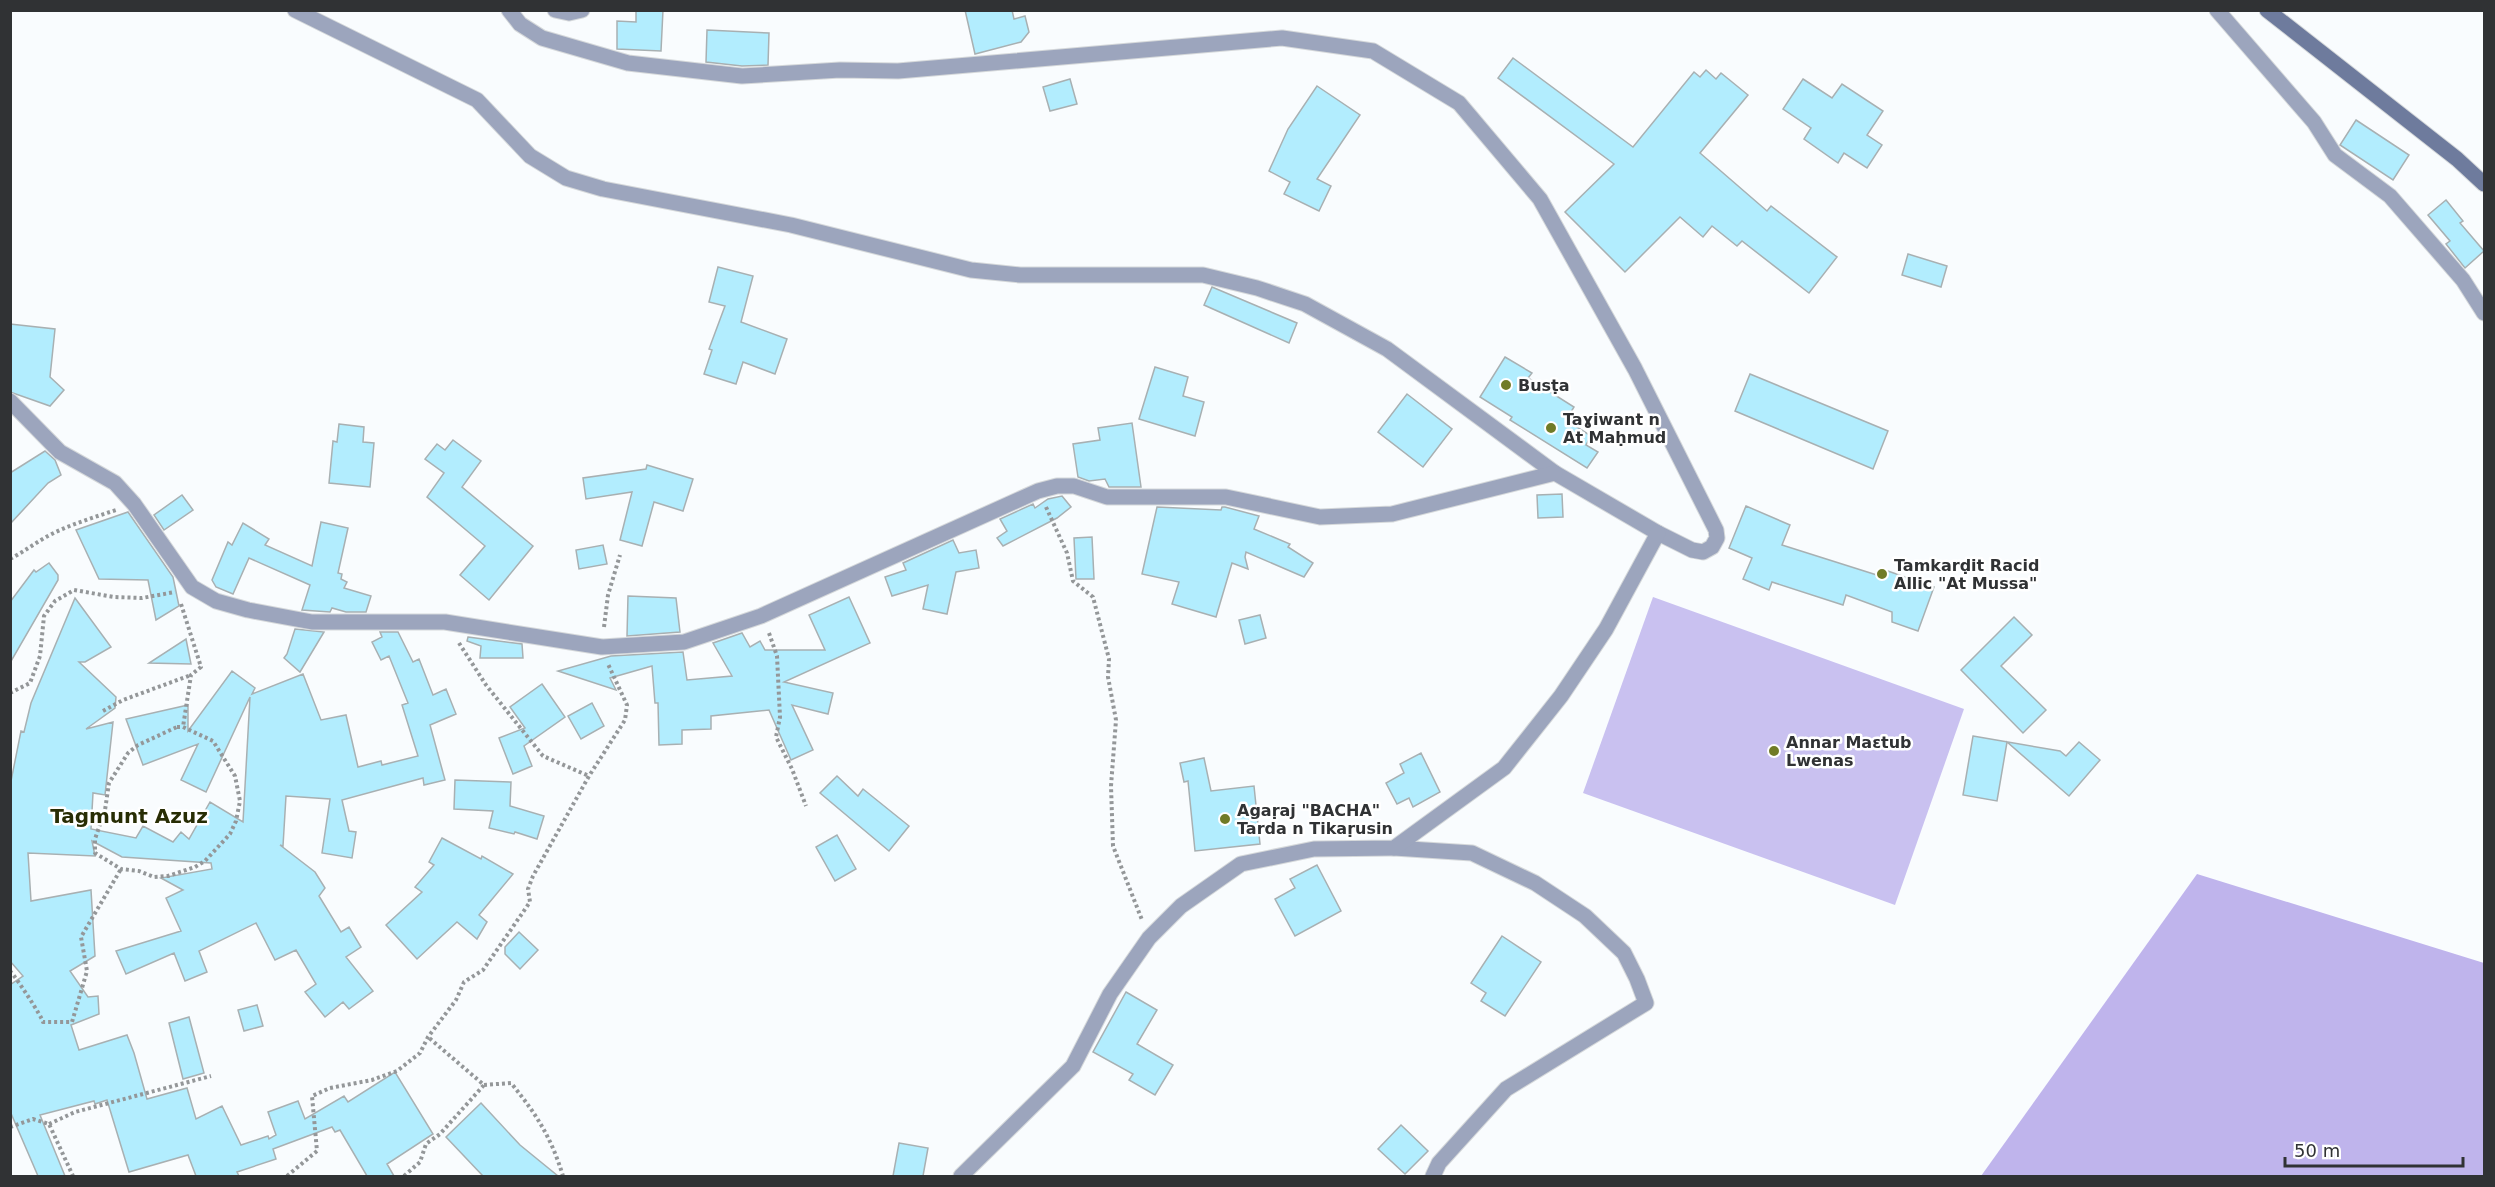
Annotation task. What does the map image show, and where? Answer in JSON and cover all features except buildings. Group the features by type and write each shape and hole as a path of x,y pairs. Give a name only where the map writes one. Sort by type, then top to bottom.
{"street":[{"path":"295,10 477,100 530,156 566,178 603,189 791,225 971,270 1020,275 1203,275 1257,288 1305,304 1387,349 1555,473 1658,533 1692,550 1703,552 1712,548 1716,530 1635,369 1540,198 1459,103 1373,51 1282,38 898,71 840,70 742,76 628,63 542,38 520,24 509,10"},
{"path":"555,10 569,13 582,10"},
{"path":"2217,10 2313,122 2335,155 2390,196 2463,280 2484,313"},
{"path":"2267,10 2457,159 2484,184"},
{"path":"10,401 60,452 115,483 134,504 192,587 216,601 248,610 312,622 445,622 602,647 684,642 762,616 1038,491 1057,486 1074,486 1107,497 1226,497 1320,517 1392,514 1555,473"},
{"path":"1394,848 1504,768 1561,696 1606,629 1658,533"},
{"path":"961,1176 1073,1066 1110,994 1149,938 1181,906 1241,864 1314,849 1394,848 1472,853 1535,883 1585,916 1624,953 1646,1003 1506,1089 1439,1163 1433,1176"}],"path":[{"path":"1038,491 1067,553 1073,581 1093,597 1109,659 1108,677 1116,720 1111,786 1113,846 1149,938"},
{"path":"10,559 30,549 44,538 75,523 134,504"},
{"path":"286,1176 317,1151 312,1096 330,1088 372,1080 397,1071 420,1053 428,1037 456,1000 464,982 483,970 530,902 528,889 533,876 589,776 625,720 627,705 602,647 608,595 620,555"},
{"path":"10,693 30,683 40,656 44,616 55,601 74,590 114,597 142,598 192,587"},
{"path":"103,711 123,700 192,675 201,667 181,603"},
{"path":"762,616 777,656 780,717 776,737 792,769 806,806"},
{"path":"445,622 486,685 543,756 589,776"},
{"path":"183,727 192,675"},
{"path":"177,726 213,741 235,776 240,801 236,821 230,834 205,861 182,873 154,877 121,869 95,853 95,839 105,810 109,783 128,753 138,745 177,726"},
{"path":"10,971 33,1008 41,1015 43,1022 72,1022 87,971 81,937 121,869"},
{"path":"428,1037 484,1085"},
{"path":"10,1126 33,1119 49,1124 75,1112 211,1076"},
{"path":"404,1176 420,1162 426,1144 441,1134 484,1085 511,1083 535,1113 554,1146 563,1176"},
{"path":"49,1124 73,1176"}],"shaded area":[{"name":"Annar Maɛtub Lwenas","path":"1653,597 1964,709 1895,905 1583,793"},
{"path":"2197,874 2484,963 2484,1176 1981,1176"}],"place":[{"name":"Busṭa","path":"1506,385"},
{"name":"Taɣiwant n At Maḥmud","path":"1551,428"},
{"name":"Tamkarḍit Racid Allic \"At Mussa\"","path":"1882,574"},
{"name":"Annar Maɛtub Lwenas","path":"1774,751"},
{"name":"Agaṛaj \"BACHA\" Tarda n Tikaṛusin","path":"1225,819"}],"district":[{"name":"Tagmunt Azuz","path":"129,816"}]}
